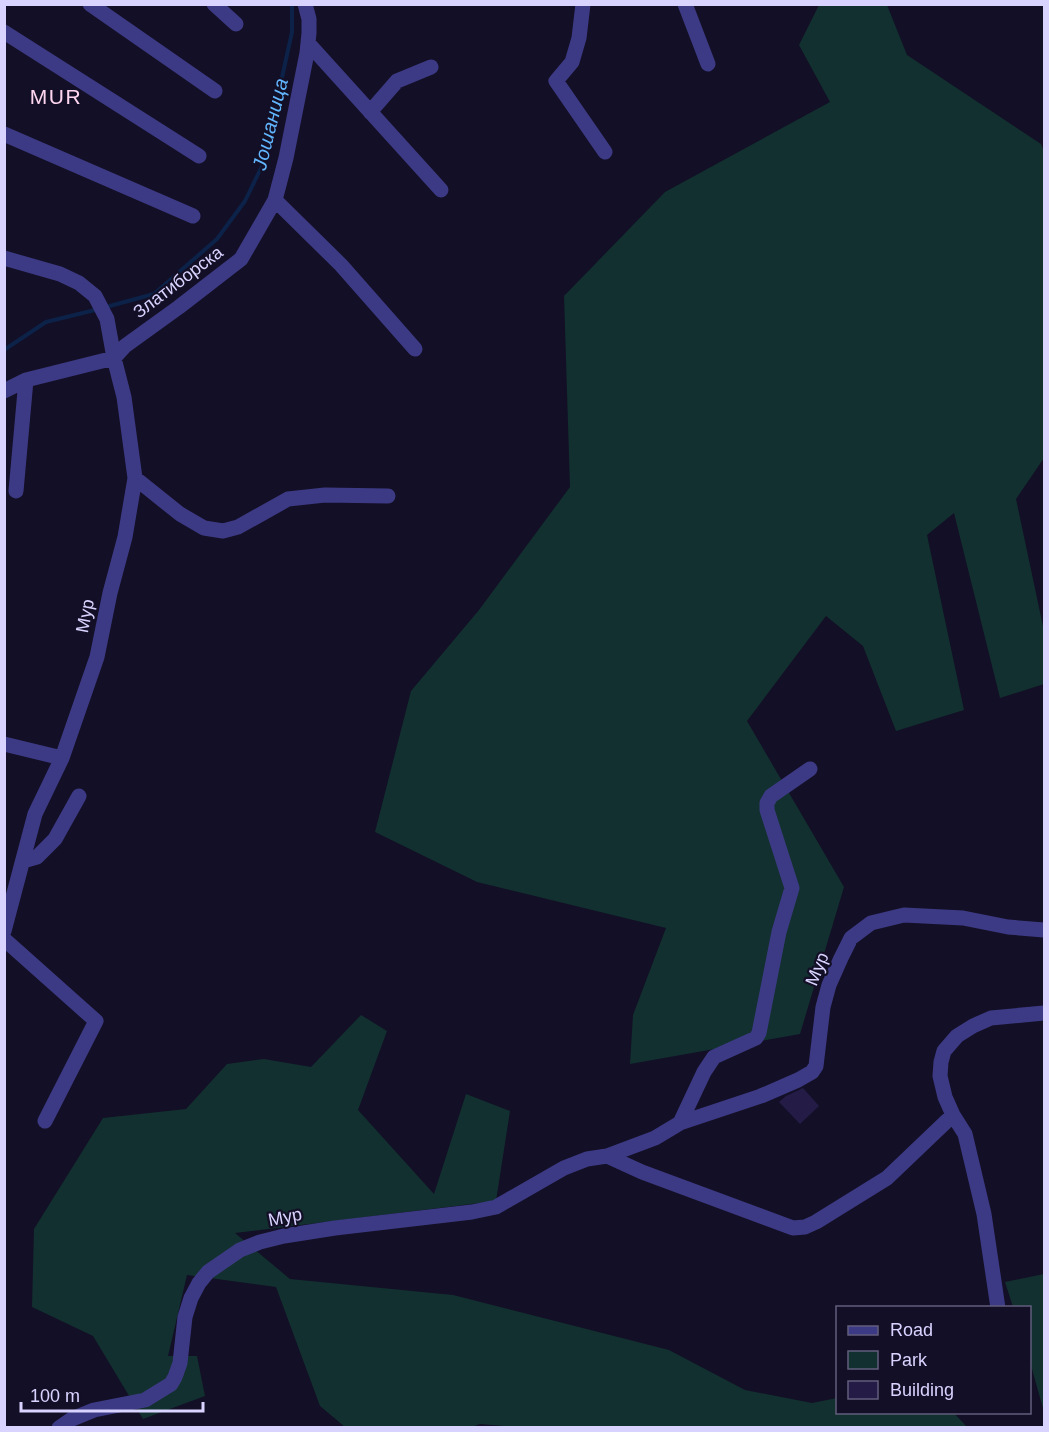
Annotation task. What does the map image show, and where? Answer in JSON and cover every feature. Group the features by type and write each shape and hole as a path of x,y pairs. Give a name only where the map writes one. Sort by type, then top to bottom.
{"street":[{"path":"90,4 215,91"},
{"path":"214,4 236,24"},
{"name":"Златиборска","path":"114,358 125,345 242,259 275,200 286,158 308,43 309,19 305,4"},
{"path":"583,4 579,38 572,62 556,81 605,152"},
{"path":"686,4 708,64"},
{"path":"4,32 199,156"},
{"path":"308,43 441,190"},
{"path":"370,112 397,81 431,67"},
{"path":"4,134 193,216"},
{"path":"275,200 341,265 415,349"},
{"name":"Мур","path":"4,258 60,274 79,283 95,296 107,319 124,397 135,478 125,537 110,593 97,657 62,758 35,814 4,931"},
{"path":"4,391 27,380 114,358"},
{"path":"16,491 27,380"},
{"path":"135,478 180,514 204,528 223,531 238,527 288,499 325,495 388,496"},
{"path":"4,744 62,758"},
{"path":"680,1123 704,1072 714,1057 756,1038 759,1033 779,932 792,888 767,810 767,803 771,796 810,769"},
{"path":"23,861 37,857 55,839 79,796"},
{"name":"Мур","path":"59,1428 72,1419 94,1410 145,1400 171,1384 180,1362 185,1317 191,1298 208,1272 240,1250 285,1236 496,1207 564,1168 587,1159 607,1156 655,1138 680,1123 761,1096 812,1072 816,1066 823,1007 829,985 852,938 871,923 904,915 963,918 1008,927 1044,930"},
{"path":"4,939 96,1021 45,1121"},
{"path":"998,1306 984,1214 964,1134 945,1097 940,1076 940,1062 944,1051 957,1036 973,1026 991,1018 1044,1013"},
{"path":"607,1156 642,1172 770,1220 793,1228 805,1227 887,1178 953,1115"}],"green space":[{"path":"819,5 887,5 907,55 1041,144 1044,152 1044,458 1016,499 1044,631 1044,684 1000,698 954,513 927,535 964,710 896,731 863,646 826,616 747,721 844,887 800,1034 630,1064 633,1015 666,928 477,882 375,832 411,691 479,610 570,487 564,296 665,192 830,102 799,45"},
{"path":"361,1015 387,1031 358,1110 434,1194 466,1094 510,1111 496,1201 235,1233 290,1279 453,1295 669,1350 745,1390 812,1403 836,1398 836,1414 955,1414 967,1427 529,1428 480,1424 469,1428 345,1427 320,1406 276,1287 187,1275 168,1356 197,1356 205,1396 143,1419 93,1336 32,1307 34,1229 103,1118 186,1109 227,1064 264,1059 311,1067"},
{"path":"1044,1274 1044,1412 1031,1366 1031,1306 1013,1306 1005,1282"}],"building":[{"path":"803,1088 819,1106 800,1124 779,1102"}],"waterway":[{"name":"Јошаница","path":"106,307 154,294 217,239 245,201 263,164 292,32 292,4"},
{"name":"Јошаница","path":"4,350 46,322 99,309"}],"district":[{"name":"MUR","path":"56,96"}]}
